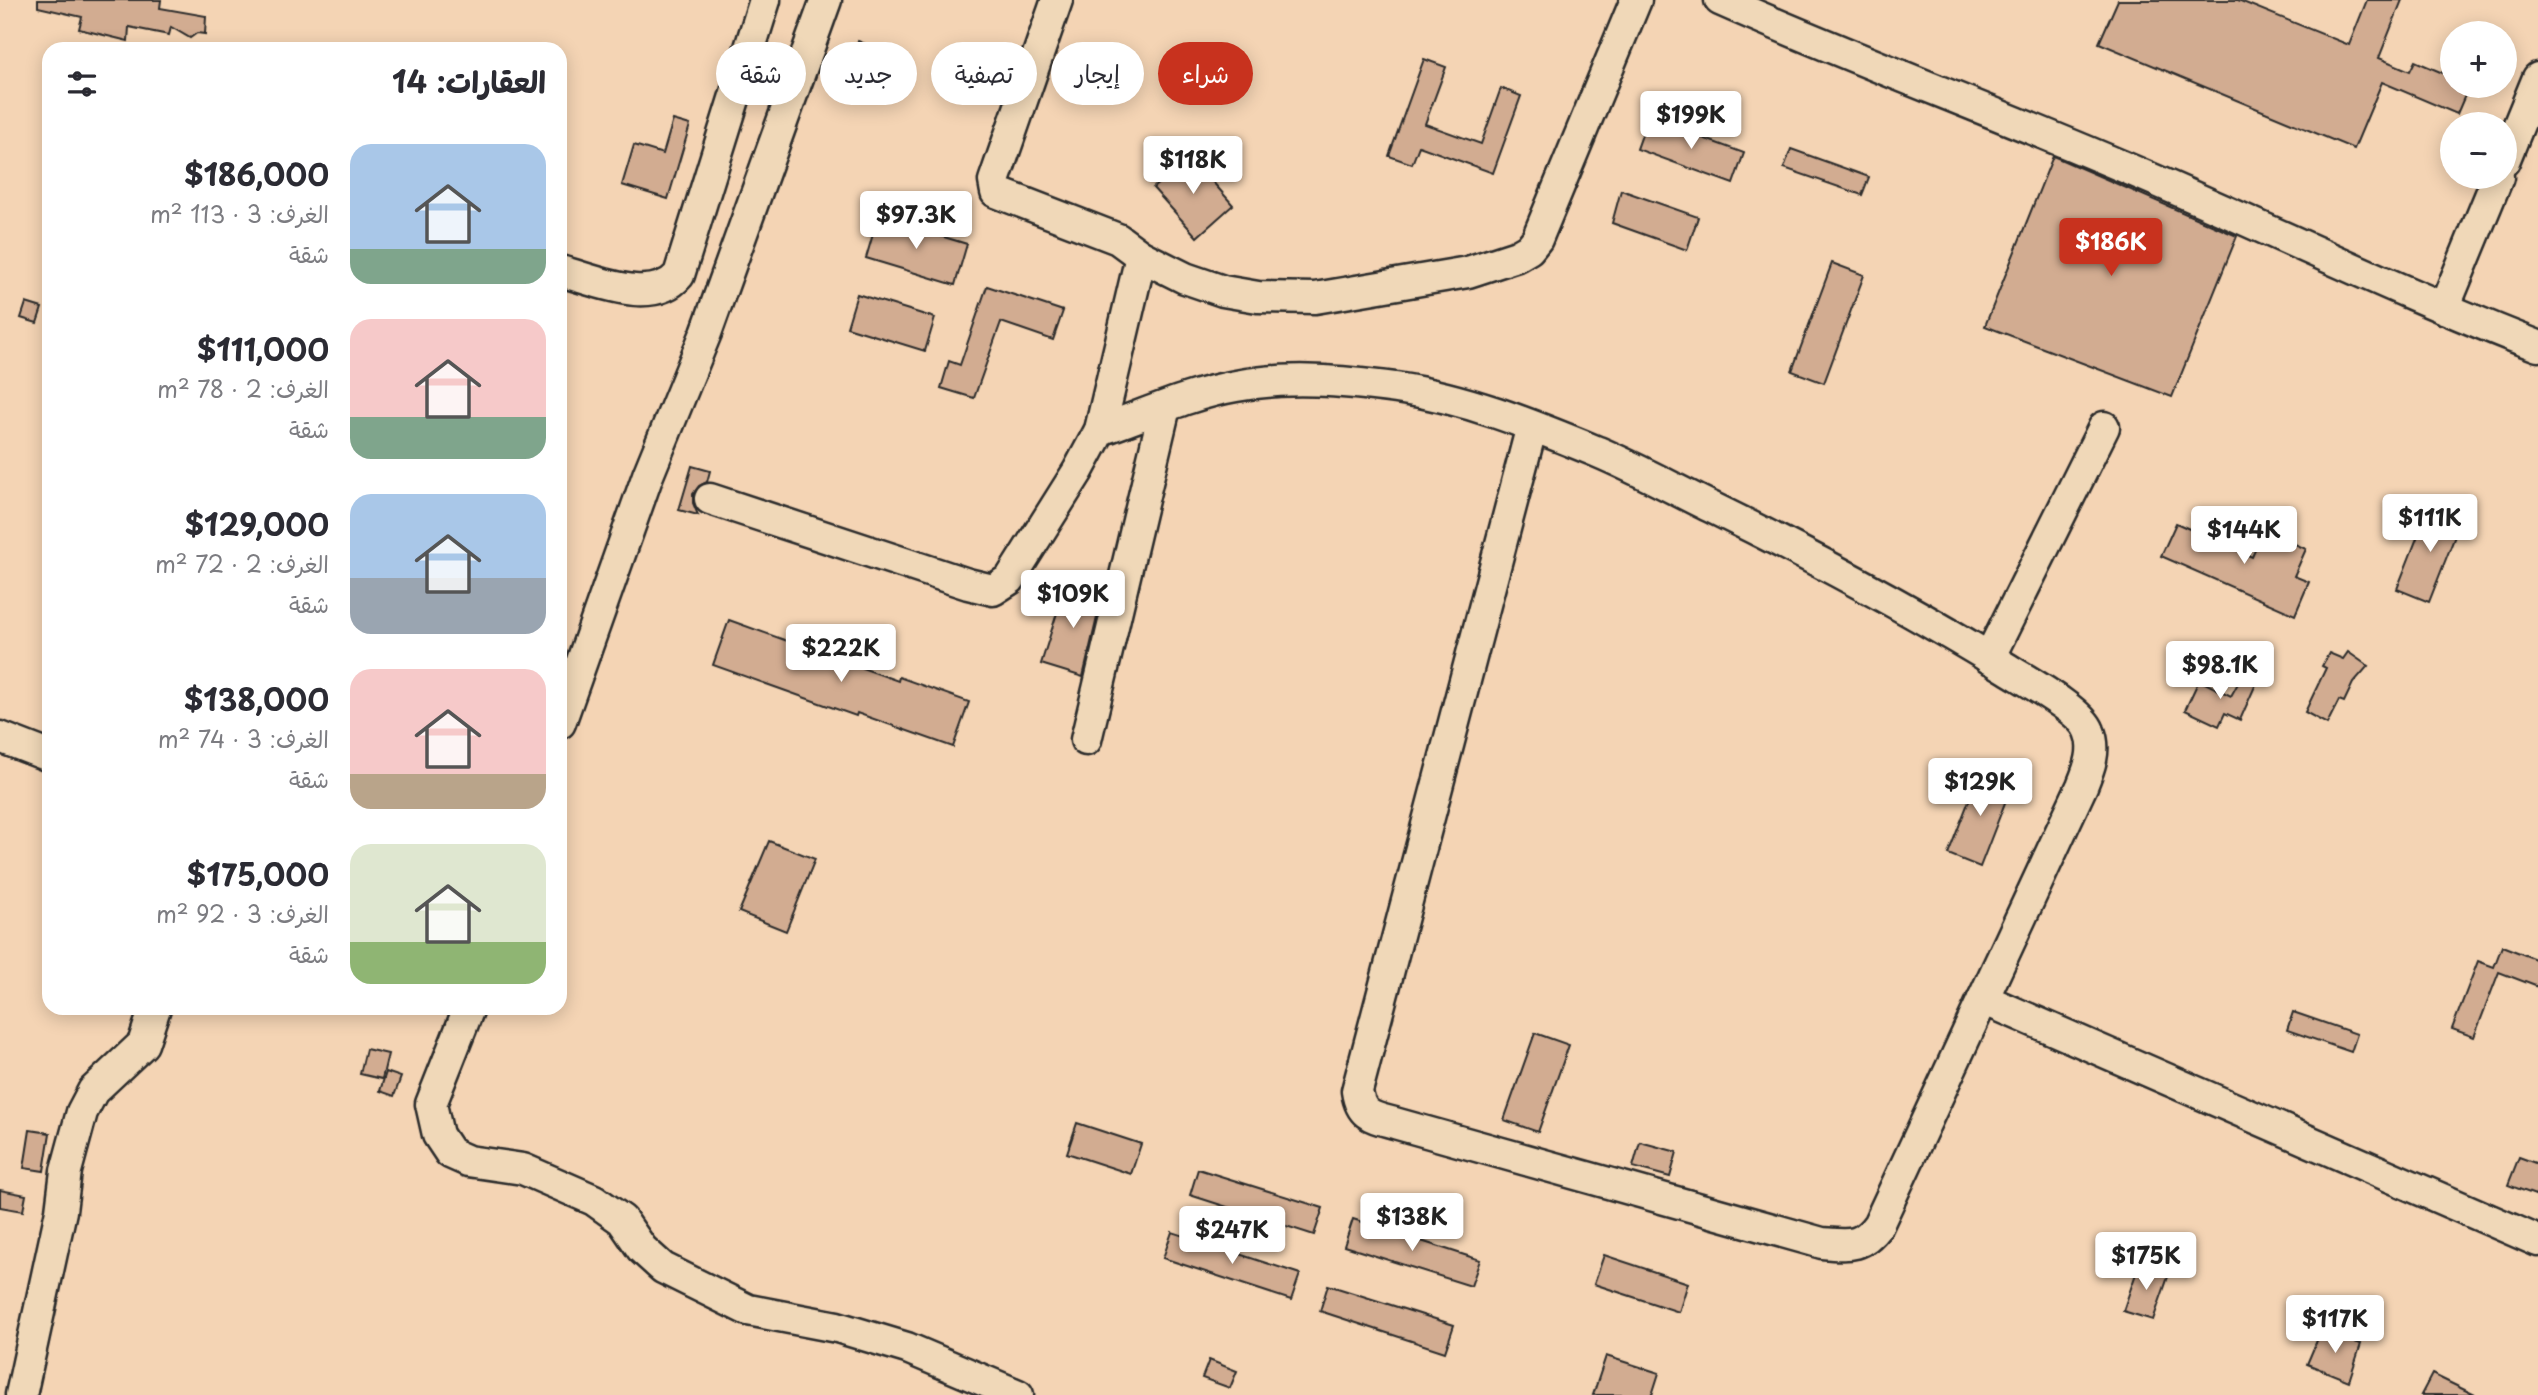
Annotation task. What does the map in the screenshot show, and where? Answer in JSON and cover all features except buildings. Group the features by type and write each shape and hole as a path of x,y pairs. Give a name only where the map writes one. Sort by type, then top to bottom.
{"street":[{"path":"567,273 633,290 656,290 670,286 680,275 765,0"},
{"path":"567,700 648,475 706,333 827,0"},
{"path":"1057,0 994,181 995,187 1002,195 1118,239 1141,256 1185,278 1223,291 1258,297 1315,298 1468,272 1517,256 1529,249 1537,239 1636,0"},
{"path":"1720,0 1850,57 2142,174 2444,308 2538,346"},
{"path":"2517,129 2538,78"},
{"path":"2444,308 2493,189"},
{"path":"710,499 955,580 993,590 1001,587 1017,569 1078,471 1100,430 1141,256"},
{"path":"1100,430 1237,385 1308,380 1396,388 1449,398 1532,426 1602,454 1748,525 1919,615 2057,699 2089,729 2093,752 2082,786 1878,1225 1868,1239 1850,1245 1822,1243 1410,1128 1369,1115 1360,1106 1357,1091 1532,426"},
{"path":"1086,740 1165,407"},
{"path":"1989,658 2104,427"},
{"path":"0,737 42,753"},
{"path":"1983,999 2538,1241"},
{"path":"21,1395 61,1211 66,1171 82,1112 93,1091 143,1044 153,1015"},
{"path":"466,1015 432,1104 438,1135 450,1153 468,1161 523,1169 594,1200 622,1220 642,1249 663,1268 738,1306 797,1321 838,1327 907,1348 1017,1395"}]}
